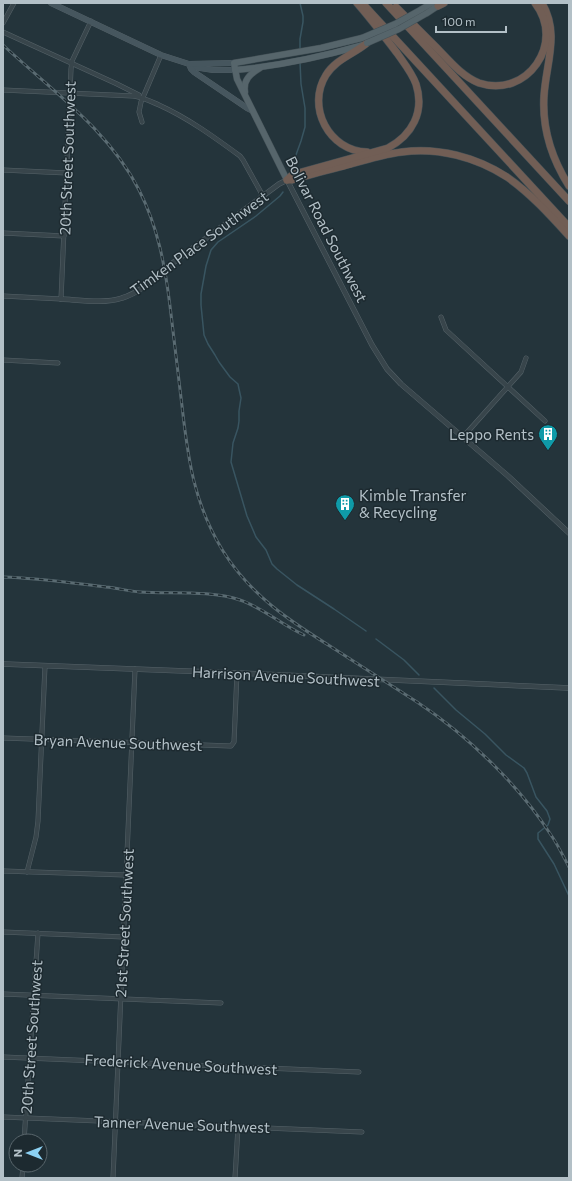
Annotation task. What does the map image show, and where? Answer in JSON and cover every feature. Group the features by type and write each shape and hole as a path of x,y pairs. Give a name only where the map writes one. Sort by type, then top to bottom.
{"highway":[{"path":"287,180 298,173 388,148 397,143 409,131 417,115 418,94 416,84 406,66 375,24 357,3"},
{"path":"362,3 569,227"},
{"path":"386,3 569,201"},
{"path":"392,3 458,70 473,80 495,86 510,84 522,78 531,71 540,60 545,47 546,33 544,19 535,3"},
{"path":"542,3 549,18 551,31 544,97 546,124 549,142 555,159 569,186"},
{"path":"365,40 359,50 338,62 330,70 322,84 318,98 318,105 324,125 332,136 338,141 355,151 377,151"},
{"path":"287,180 292,180 386,154 424,151 452,154 474,160 507,177 532,198 569,236"}],"main road":[{"path":"51,3 161,55 188,64 197,63 234,67 263,66 334,53 365,40 399,29 424,11 439,4"},
{"path":"234,67 365,40"},
{"path":"188,64 194,72 246,108 253,111"},
{"path":"246,96 246,80 263,66"},
{"name":"Bolivar Road Southwest","path":"234,67 237,78 287,180"}],"street":[{"path":"3,23 14,3"},
{"name":"20th Street Southwest","path":"62,299 72,63 91,22"},
{"path":"3,32 117,84 186,119 240,156 244,160 263,196"},
{"path":"142,122 139,110 161,55"},
{"path":"3,90 143,97"},
{"path":"3,170 67,173"},
{"name":"Timken Place Southwest","path":"62,299 103,301 122,298 131,294 144,287 173,263 279,184 287,180"},
{"name":"Bolivar Road Southwest","path":"287,180 380,359 392,375 526,492 569,533"},
{"path":"3,233 64,236"},
{"path":"3,296 62,299"},
{"path":"441,317 446,330 545,421"},
{"path":"463,437 521,372 526,358"},
{"path":"3,360 58,363"},
{"name":"Harrison Avenue Southwest","path":"3,664 569,688"},
{"path":"27,872 36,837 45,666"},
{"name":"21st Street Southwest","path":"113,1178 135,669"},
{"name":"Bryan Avenue Southwest","path":"3,738 233,745 237,673"},
{"path":"3,871 126,875"},
{"path":"3,932 124,937"},
{"name":"20th Street Southwest","path":"25,1133 38,933"},
{"path":"3,994 221,1003"},
{"name":"Frederick Avenue Southwest","path":"3,1057 359,1072"},
{"name":"Tanner Avenue Southwest","path":"3,1117 362,1132"},
{"path":"235,1178 238,1126"}],"waterway":[{"path":"300,3 303,22 300,50"},
{"path":"292,166 305,127 305,108 301,84 300,62"},
{"path":"283,192 256,216 218,242 211,250 206,266 201,294 204,335 219,362 230,377 238,384 241,398 239,421 233,443 231,462 247,516 256,537 266,550 272,564 277,569 297,585 366,631"},
{"path":"376,639 404,660 419,675"},
{"path":"434,688 506,755 524,768 536,797 547,811 550,819 548,825 538,833 538,839 554,864 569,896"}],"railway":[{"path":"3,45 78,112 112,148 127,168 146,204 156,232 166,276 187,444 194,481 205,516 223,551 234,567 272,606 317,638 436,715 473,745 524,798 554,839 569,867"},
{"path":"3,577 29,578 110,587 140,592 203,594 228,597 257,607 304,635"}],"place":[{"name":"Leppo Rents","path":"548,451"},
{"name":"Kimble Transfer & Recycling","path":"345,521"}]}
